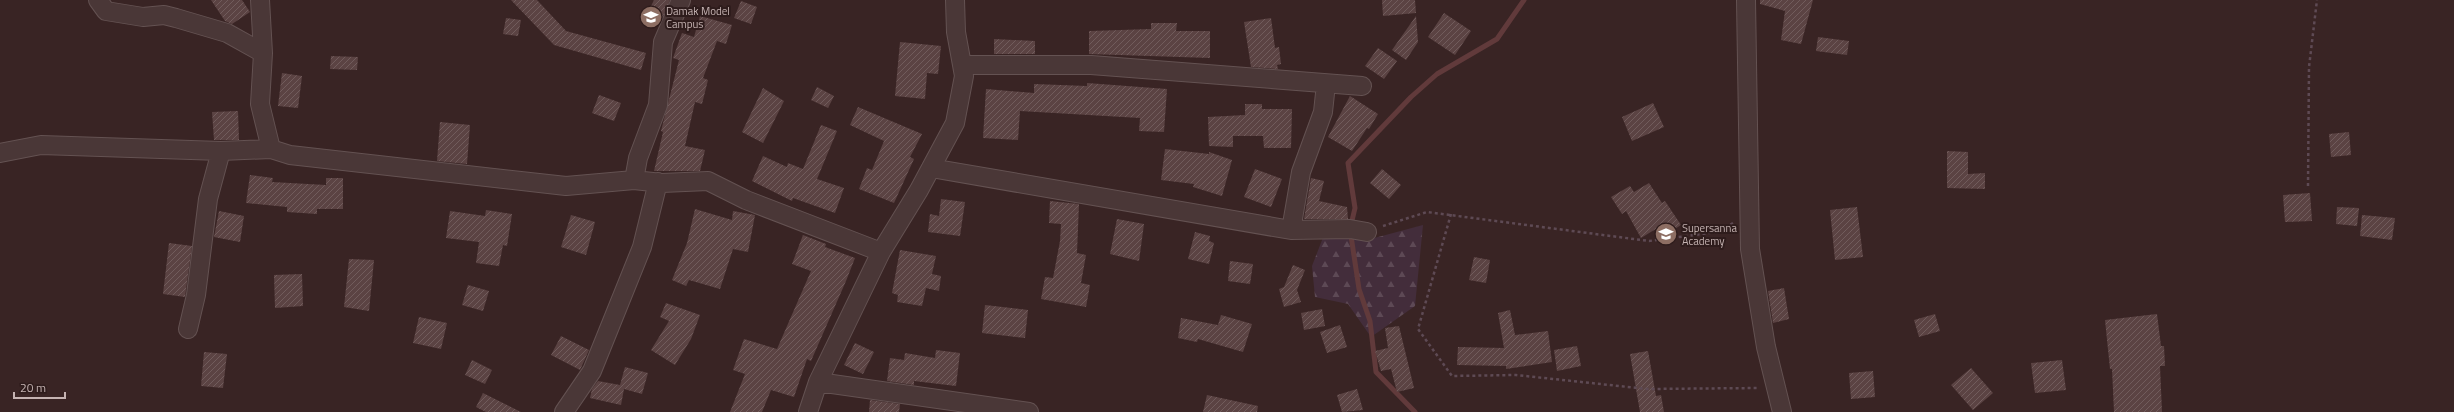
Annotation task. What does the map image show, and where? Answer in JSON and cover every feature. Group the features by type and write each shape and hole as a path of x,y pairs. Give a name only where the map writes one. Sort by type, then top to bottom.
{"street":[{"path":"98,0 106,11 143,17 164,15 227,33 264,53"},
{"path":"260,0 264,53 260,104 271,149"},
{"path":"634,180 638,158 658,105 663,42 681,0"},
{"path":"808,412 818,382 881,252 931,168 955,123 964,76 956,32 955,0"},
{"path":"1746,0 1750,249 1766,347 1782,412"},
{"path":"962,65 1091,65 1362,86"},
{"path":"1291,230 1301,172 1323,112 1326,84"},
{"path":"0,153 41,145 221,151 271,149 290,155 566,186 634,180 658,182 708,181 746,200 881,252"},
{"path":"188,329 196,295 208,199 221,151"},
{"path":"931,168 1291,230 1350,229 1367,232"},
{"path":"564,412 592,371 642,246 658,182"},
{"path":"818,382 1029,412"}],"path":[{"path":"2308,186 2309,66 2317,0"},
{"path":"1367,232 1427,212 1649,241 1717,232 1742,218 1749,208"},
{"path":"1451,214 1418,329 1452,376 1516,375 1647,389 1758,388 1774,375"}],"green space":[{"path":"1423,225 1415,306 1371,337 1348,304 1315,297 1312,266 1324,235 1367,240"}],"building":[{"path":"211,0 242,0 250,12 232,24 225,21"},
{"path":"511,0 537,0 566,31 646,53 641,70 554,45"},
{"path":"654,0 670,0 661,21 647,14"},
{"path":"1382,0 1415,0 1416,13 1383,16"},
{"path":"1760,0 1813,0 1801,44 1781,40 1785,11 1760,4"},
{"path":"741,1 757,7 751,24 734,18"},
{"path":"1444,13 1471,31 1455,55 1428,37"},
{"path":"700,16 732,25 726,44 717,41 703,78 708,80 702,104 695,102 685,146 705,150 700,171 654,171 663,132 661,131 679,60 673,58 682,33 694,37"},
{"path":"1416,16 1418,42 1406,60 1392,50"},
{"path":"506,18 521,20 518,36 503,34"},
{"path":"1271,18 1275,48 1279,47 1281,64 1277,65 1278,69 1251,67 1244,22"},
{"path":"1151,23 1177,23 1176,31 1210,31 1210,58 1089,54 1089,31 1151,29"},
{"path":"1818,37 1849,41 1847,55 1816,51"},
{"path":"994,39 1035,41 1035,54 994,54"},
{"path":"900,42 941,46 938,74 927,73 925,99 895,96"},
{"path":"1378,48 1397,61 1384,79 1365,66"},
{"path":"331,56 358,57 357,70 330,69"},
{"path":"282,73 302,76 298,108 278,106"},
{"path":"1087,83 1167,89 1164,132 1139,131 1140,118 1020,111 1018,140 983,138 986,89 1034,93 1034,84 1087,86"},
{"path":"817,87 834,96 828,108 811,100"},
{"path":"763,88 784,101 763,143 742,132"},
{"path":"599,95 621,103 614,121 592,113"},
{"path":"1350,96 1378,114 1369,129 1367,128 1352,151 1328,137"},
{"path":"1653,103 1664,127 1632,141 1622,117"},
{"path":"1245,104 1262,104 1262,109 1292,109 1291,148 1264,148 1263,136 1233,136 1233,147 1209,146 1208,117 1245,115"},
{"path":"858,107 922,134 910,157 914,159 894,203 859,189 867,168 872,170 884,141 850,125"},
{"path":"238,111 239,140 214,140 212,112"},
{"path":"440,122 470,125 467,164 437,161"},
{"path":"821,125 837,131 817,179 844,188 835,213 793,198 792,201 752,181 763,156 787,167 788,163 803,169"},
{"path":"2349,132 2351,155 2331,157 2329,134"},
{"path":"1165,149 1209,154 1209,152 1232,160 1222,196 1193,187 1194,184 1161,180"},
{"path":"1947,151 1968,152 1968,174 1985,173 1985,189 1947,188"},
{"path":"1255,169 1282,179 1271,207 1244,197"},
{"path":"1382,169 1401,185 1389,199 1370,183"},
{"path":"250,175 273,178 272,182 326,185 326,178 343,178 343,209 317,209 317,214 287,212 287,207 246,203"},
{"path":"1311,178 1324,181 1319,201 1347,207 1348,219 1304,219"},
{"path":"1649,183 1662,203 1665,201 1681,225 1664,236 1659,227 1641,238 1626,211 1622,214 1611,197 1630,186 1634,192"},
{"path":"2310,193 2312,221 2285,222 2283,195"},
{"path":"941,199 965,202 960,236 928,232 930,214 939,216"},
{"path":"1050,201 1079,204 1077,253 1086,255 1081,283 1090,285 1086,307 1041,299 1045,277 1053,278 1060,241 1061,224 1049,223"},
{"path":"1857,207 1863,257 1835,260 1830,210"},
{"path":"2337,207 2359,208 2357,226 2336,224"},
{"path":"695,209 732,220 733,211 755,215 748,252 733,249 720,289 689,280 686,286 672,280 687,243"},
{"path":"486,210 512,214 507,246 503,245 499,266 476,263 479,242 446,238 450,211 485,216"},
{"path":"219,211 244,216 240,242 214,237"},
{"path":"571,215 595,222 586,255 561,247"},
{"path":"2362,215 2395,218 2392,240 2360,236"},
{"path":"1117,219 1144,224 1139,261 1110,254"},
{"path":"1195,232 1210,236 1209,241 1214,243 1209,264 1188,259"},
{"path":"803,235 826,244 825,247 855,258 846,281 811,361 807,359 794,397 771,390 762,412 730,412 745,374 733,370 744,339 777,349 811,271 792,264"},
{"path":"169,243 192,246 185,297 163,294"},
{"path":"900,250 936,256 932,274 941,276 939,291 926,288 922,306 897,302 898,295 892,293"},
{"path":"1474,257 1490,260 1486,283 1469,280"},
{"path":"349,259 374,260 369,311 344,307"},
{"path":"1230,261 1253,264 1250,284 1228,281"},
{"path":"1293,265 1305,270 1297,290 1301,302 1284,307 1279,289 1284,287"},
{"path":"302,274 303,306 275,308 274,275"},
{"path":"468,285 489,291 483,311 462,305"},
{"path":"1784,288 1789,319 1773,323 1768,291"},
{"path":"666,303 700,315 691,339 675,365 651,350 669,321 660,317"},
{"path":"985,305 1028,310 1025,338 982,333"},
{"path":"1322,309 1325,326 1304,330 1301,313"},
{"path":"1510,310 1515,335 1548,331 1552,362 1506,369 1506,366 1457,365 1458,347 1504,348 1498,313"},
{"path":"1935,314 1940,331 1919,337 1914,320"},
{"path":"2157,314 2161,346 2164,346 2165,366 2160,366 2162,412 2114,412 2112,369 2110,369 2105,320"},
{"path":"1221,315 1252,324 1243,352 1198,339 1197,342 1178,338 1181,318 1218,325"},
{"path":"419,317 447,323 441,349 413,343"},
{"path":"1340,325 1347,347 1327,353 1320,332"},
{"path":"1399,326 1414,388 1397,392 1391,369 1381,371 1375,351 1388,348 1385,328"},
{"path":"561,336 589,350 580,370 551,355"},
{"path":"855,343 874,352 863,374 844,365"},
{"path":"1577,346 1581,366 1557,371 1554,350"},
{"path":"936,350 960,353 956,386 914,381 914,385 887,381 890,358 904,360 905,353 935,358"},
{"path":"1648,351 1656,396 1661,395 1664,412 1640,412 1630,354"},
{"path":"204,352 227,354 223,388 201,386"},
{"path":"472,360 492,370 485,384 465,375"},
{"path":"2062,360 2066,390 2035,393 2031,363"},
{"path":"625,367 648,373 642,394 624,389 621,405 590,398 592,389 598,381 620,385"},
{"path":"1971,368 1993,393 1973,410 1951,385"},
{"path":"1873,371 1875,397 1851,399 1849,373"},
{"path":"1357,389 1363,410 1342,412 1337,395"},
{"path":"483,393 521,412 486,412 476,407"},
{"path":"1207,395 1258,406 1257,412 1203,412"},
{"path":"870,400 900,404 899,412 869,412"}],"waterway":[{"path":"1415,412 1376,372 1370,321 1359,289 1350,229 1355,208 1348,163 1411,97 1437,74 1497,39 1524,0"}],"place":[{"name":"Damak Model Campus","path":"651,17"},
{"name":"Supersanna Academy","path":"1666,234"}]}
